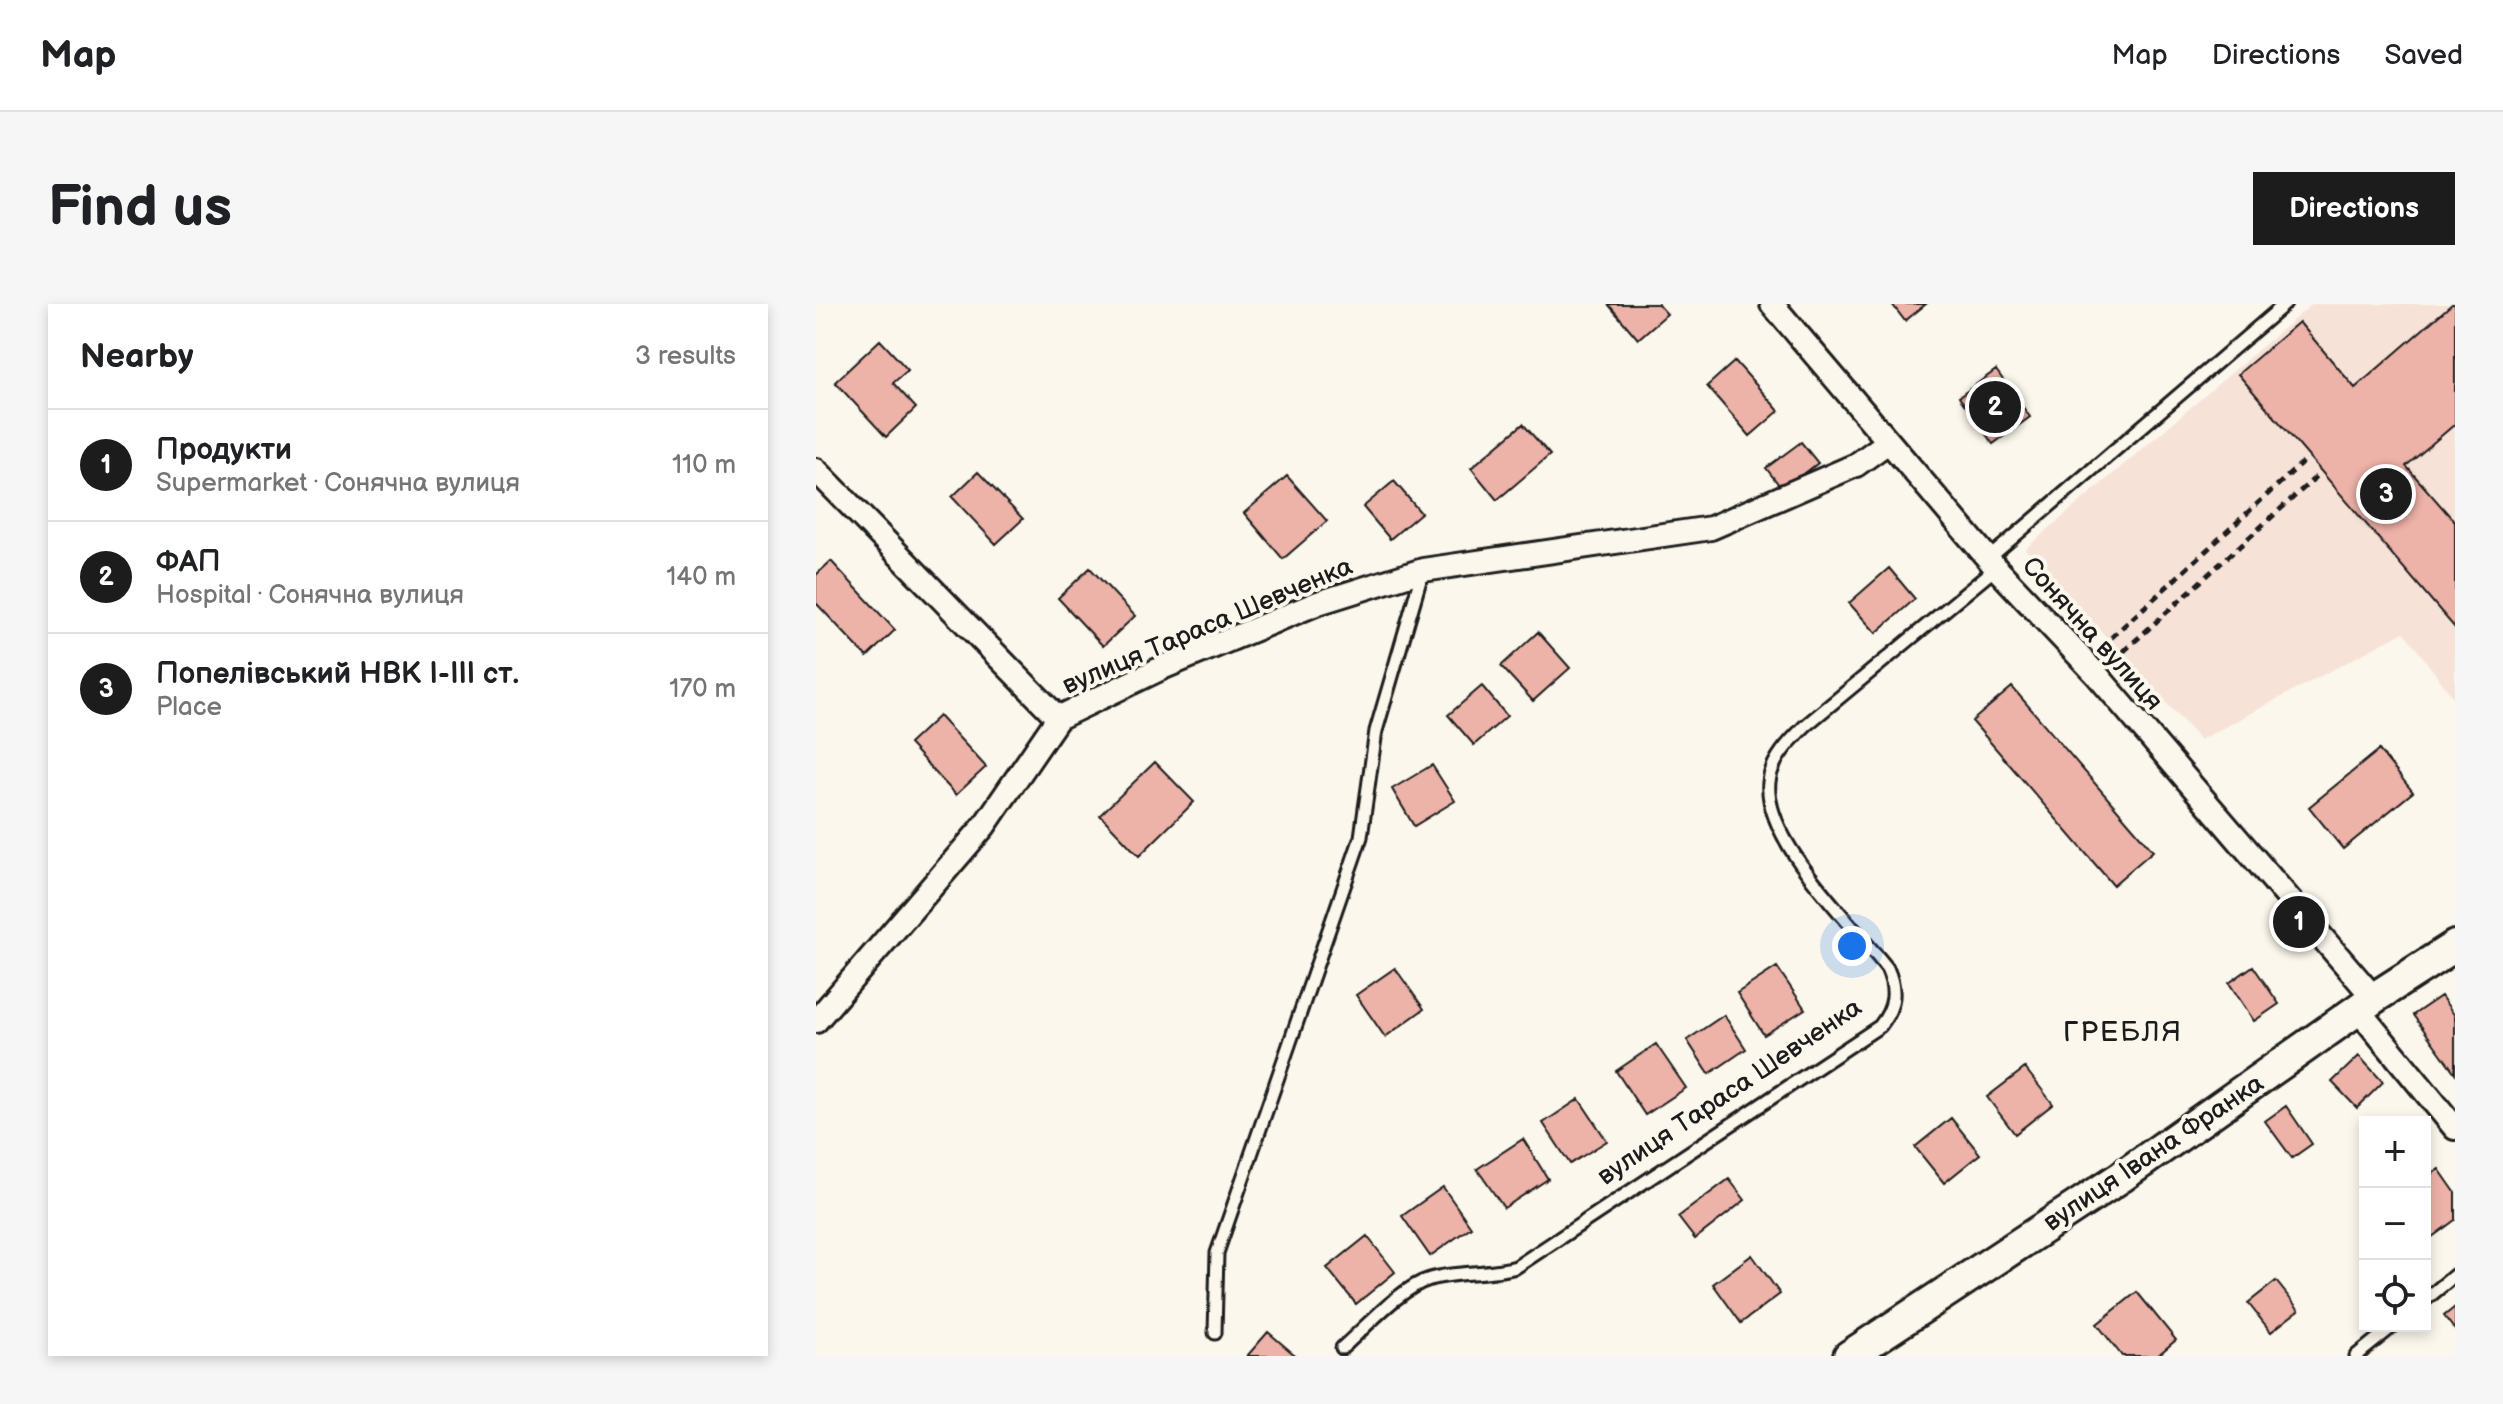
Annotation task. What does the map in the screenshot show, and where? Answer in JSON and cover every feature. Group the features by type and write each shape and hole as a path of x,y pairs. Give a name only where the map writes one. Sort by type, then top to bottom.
{"main road":[{"name":"вулиця Івана Франка","path":"1849,1356 2121,1177 2455,946"}],"street":[{"name":"Сонячна вулиця","path":"1772,304 1992,563 2091,668 2367,1004 2455,1128"},
{"name":"вулиця Тараса Шевченка","path":"816,1021 984,826 1058,718 1164,667 1318,603 1423,570 1711,528 1856,465 1888,442"},
{"name":"вулиця Тараса Шевченка","path":"816,470 1058,718"}],"lane":[{"name":"вулиця Тараса Шевченка","path":"1342,1348 1415,1284 1433,1278 1492,1274 1516,1267 1880,1026 1893,1003 1893,985 1887,968 1799,859 1779,827 1769,782 1785,747 1805,726 2285,304"},
{"path":"1215,1333 1217,1253 1361,837 1376,731 1423,570"},
{"path":"2431,1295 2455,1275"},
{"path":"2356,1356 2386,1332"}],"path":[{"path":"2091,668 2304,461"},
{"path":"2091,668 2318,475"}],"shaded area":[{"path":"2312,304 2455,304 2455,700 2404,632 2200,740 2025,549"}],"building":[{"path":"1608,304 1658,304 1667,314 1638,339"},
{"path":"1892,304 1926,304 1905,321"},
{"path":"2455,304 2455,424 2406,466 2455,522 2455,628 2238,374 2299,322 2355,388"},
{"path":"880,340 908,370 893,383 916,408 886,437 835,382"},
{"path":"1735,361 1779,411 1750,436 1707,386"},
{"path":"1996,370 2030,417 1993,444 1959,397"},
{"path":"1523,424 1550,455 1497,500 1471,468"},
{"path":"1801,442 1818,463 1783,490 1766,468"},
{"path":"978,472 1023,519 996,544 952,497"},
{"path":"1287,476 1327,521 1283,559 1244,513"},
{"path":"1394,481 1421,513 1390,539 1363,507"},
{"path":"831,561 895,630 867,657 816,603 816,575"},
{"path":"1090,568 1135,616 1103,646 1058,598"},
{"path":"1889,568 1915,599 1876,633 1849,603"},
{"path":"1538,632 1570,668 1533,701 1501,666"},
{"path":"1482,686 1507,716 1474,745 1448,715"},
{"path":"2012,687 2153,851 2113,885 1972,721"},
{"path":"939,716 986,767 956,795 909,744"},
{"path":"2379,750 2413,792 2343,849 2309,807"},
{"path":"1155,762 1194,802 1139,856 1100,815"},
{"path":"1432,765 1455,801 1414,826 1392,789"},
{"path":"2253,966 2279,1004 2254,1021 2229,983"},
{"path":"1777,967 1805,1009 1764,1035 1737,993"},
{"path":"1395,968 1424,1009 1385,1037 1356,995"},
{"path":"2441,996 2455,1016 2455,1073 2413,1015"},
{"path":"1724,1015 1746,1049 1709,1074 1687,1040"},
{"path":"1656,1044 1686,1088 1645,1115 1616,1071"},
{"path":"2359,1056 2383,1082 2357,1108 2332,1082"},
{"path":"2025,1068 2053,1104 2015,1134 1987,1097"},
{"path":"1579,1099 1607,1141 1570,1164 1543,1123"},
{"path":"2286,1106 2312,1144 2292,1158 2265,1121"},
{"path":"1951,1118 1980,1154 1944,1183 1915,1147"},
{"path":"1523,1139 1548,1179 1504,1208 1477,1169"},
{"path":"2439,1169 2455,1192 2455,1220 2431,1238 2431,1188 2431,1175"},
{"path":"1729,1179 1745,1200 1695,1239 1678,1217"},
{"path":"1443,1187 1471,1227 1430,1256 1402,1216"},
{"path":"1367,1236 1395,1272 1356,1304 1327,1268"},
{"path":"1752,1255 1780,1294 1741,1323 1713,1284"},
{"path":"2276,1281 2299,1310 2271,1332 2248,1303"},
{"path":"2137,1292 2176,1340 2157,1356 2122,1356 2097,1324"},
{"path":"2455,1307 2455,1330 2444,1316"},
{"path":"1268,1332 1296,1356 1247,1356"}],"place":[{"name":"ФАП","path":"1995,407"},
{"name":"Попелівський НВК І-ІІІ ст.","path":"2386,494"},
{"name":"Продукти","path":"2299,922"}],"district":[{"name":"ГРЕБЛЯ","path":"2123,1031"}]}
